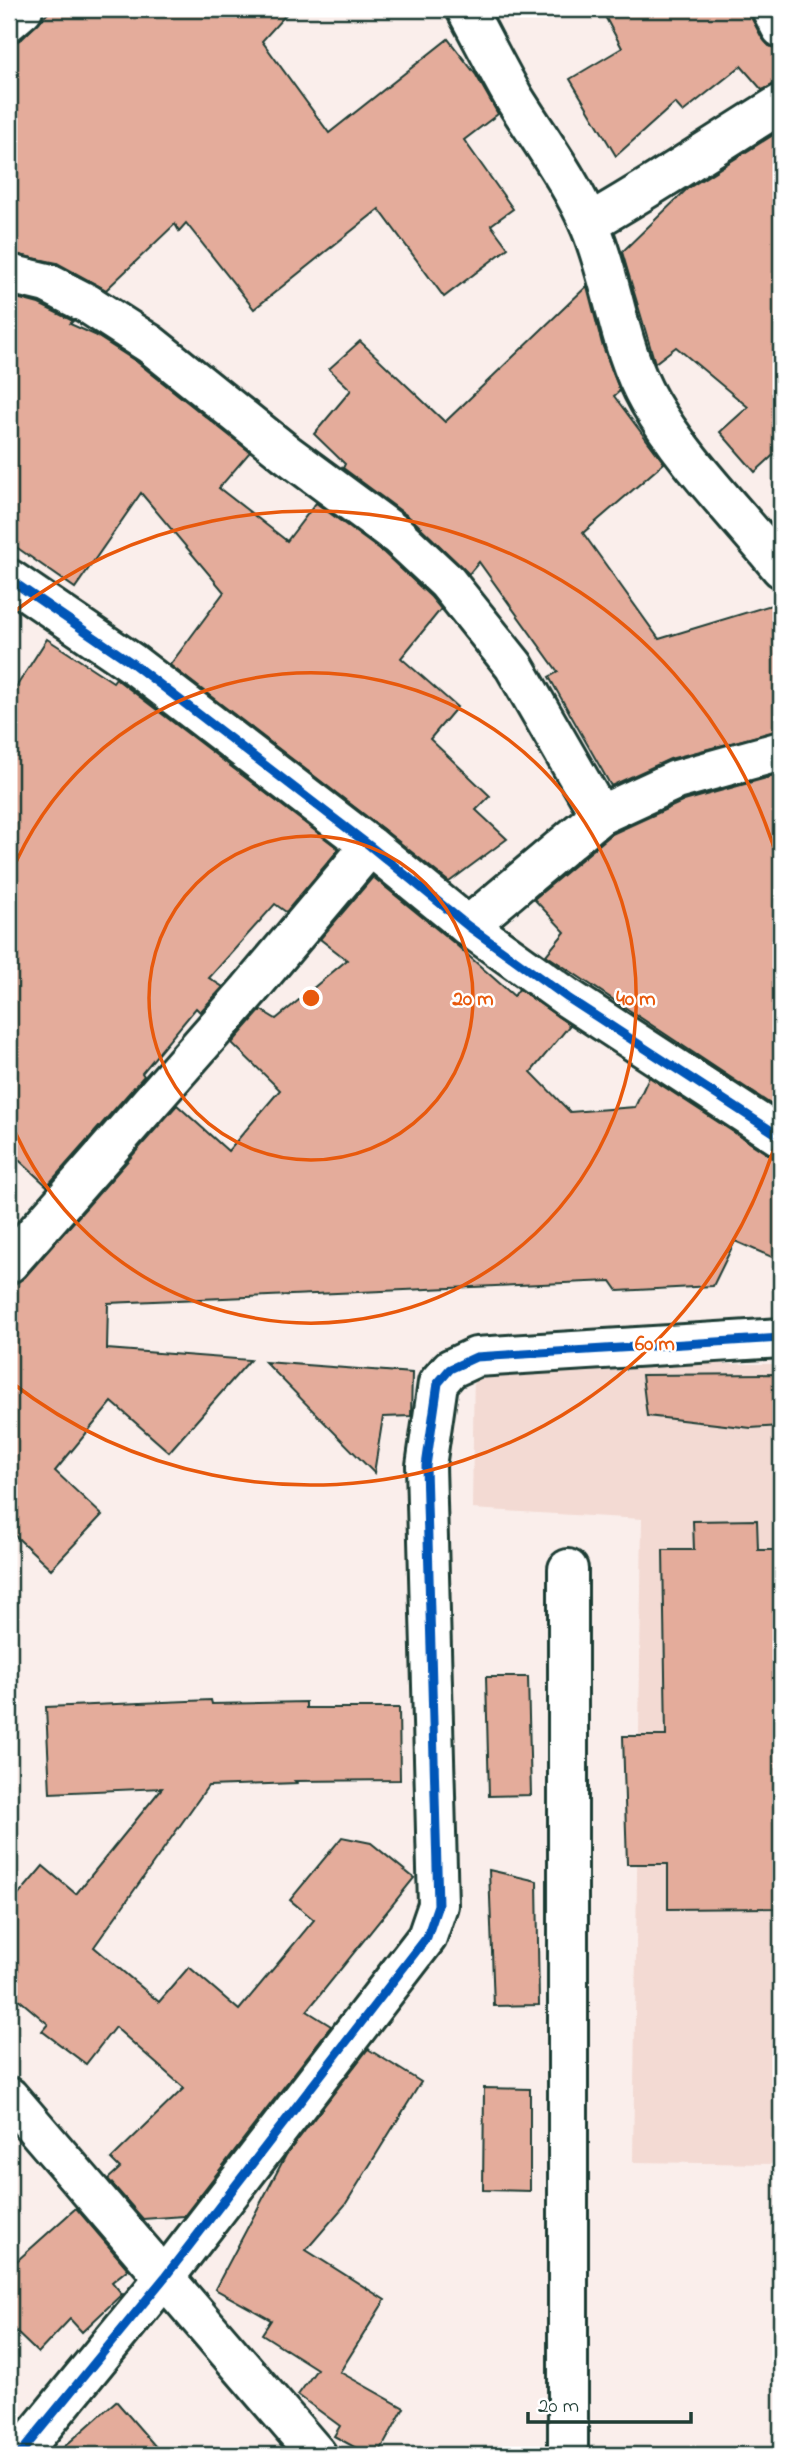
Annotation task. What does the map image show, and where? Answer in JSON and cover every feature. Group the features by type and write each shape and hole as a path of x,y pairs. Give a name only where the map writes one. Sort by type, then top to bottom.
{"street":[{"path":"9,21 23,9"},
{"path":"466,9 513,96 544,143 589,223 604,265 624,343 649,401 704,477 781,568"},
{"path":"771,9 781,28"},
{"path":"589,223 646,191 781,104"},
{"path":"9,274 47,283 88,304 150,344 287,454 398,536 447,582 514,666 600,815"},
{"path":"9,579 132,663 370,846 468,926 568,998 781,1138"},
{"path":"468,926 600,815 676,780 781,751"},
{"path":"9,1263 249,990 370,846"},
{"path":"19,2455 165,2277 427,1937 438,1905 426,1466 438,1383 450,1369 476,1357 781,1338"},
{"path":"568,1569 568,2455"},
{"path":"9,2097 317,2455"}],"shaded area":[{"path":"474,1364 781,1364 781,2164 633,2162 642,1519 472,1509"}],"building":[{"path":"52,9 291,9 262,41 329,133 448,39 476,75 498,114 464,140 513,209 491,225 508,248 444,297 379,209 254,309 186,223 179,231 175,224 106,290 57,263 9,253 9,46 23,38"},
{"path":"601,9 749,9 762,38 781,53 781,82 762,90 741,66 683,112 675,103 616,156 570,79 622,48"},
{"path":"781,130 781,448 755,472 720,432 748,407 676,347 655,363 622,252 687,189"},
{"path":"587,286 602,344 620,391 614,396 664,463 583,533 659,639 781,602 781,730 670,759 611,786 549,677 558,672 479,562 469,574 413,520 343,468 345,464 314,434 351,390 329,369 360,341 445,422"},
{"path":"9,296 39,304 73,321 70,324 95,335 137,362 250,452 219,488 287,541 316,503 384,553 431,597 441,609 401,658 457,707 430,739 490,796 476,810 507,839 449,882 170,665 224,592 141,493 75,588 9,542"},
{"path":"47,639 113,682 116,678 339,849 286,912 275,904 209,978 223,987 200,1012 196,1008 142,1073 144,1076 47,1186 9,1151 9,698"},
{"path":"781,774 781,1111 546,955 565,932 534,899 612,834 684,801"},
{"path":"373,877 514,996 519,989 570,1025 531,1072 570,1112 635,1107 649,1077 769,1155 781,1159 781,1261 735,1241 713,1286 618,1291 611,1281 108,1303 107,1349 250,1360 169,1452 112,1402 55,1471 102,1515 51,1569 9,1530 9,1288 25,1277 177,1105 228,1151 280,1090 232,1043 261,1010 276,1019 347,960 320,939"},
{"path":"265,1362 412,1373 411,1416 383,1417 374,1473"},
{"path":"781,1374 781,1426 751,1428 647,1416 642,1375"},
{"path":"757,1520 758,1550 781,1550 781,1908 668,1909 668,1864 627,1864 623,1736 666,1736 663,1550 694,1550 693,1521"},
{"path":"486,1677 528,1677 531,1795 489,1796"},
{"path":"211,1700 212,1704 306,1702 306,1708 399,1708 400,1780 295,1781 297,1783 208,1786 94,1947 159,2002 189,1967 239,2010 314,1920 290,1900 342,1837 371,1843 414,1878 307,2011 331,2026 184,2216 143,2219 108,2179 120,2168 111,2159 184,2088 115,2027 86,2064 42,2031 48,2024 9,1991 9,1906 43,1866 76,1894 162,1788 50,1793 46,1707"},
{"path":"489,1870 537,1881 539,2005 494,2006"},
{"path":"368,2049 421,2082 345,2205 306,2250 385,2300 340,2372 404,2408 378,2455 369,2455 334,2436 340,2426 298,2395 317,2369 262,2334 271,2320 215,2289 286,2155"},
{"path":"484,2088 530,2089 530,2191 483,2190"},
{"path":"76,2208 128,2269 112,2282 122,2294 82,2332 70,2319 38,2353 9,2325 9,2268"},
{"path":"116,2401 163,2455 55,2455"}],"cycle path":[{"path":"9,579 132,663 370,846 468,926 568,998 781,1137"},
{"path":"19,2455 165,2277 427,1937 438,1905 426,1466 438,1383 450,1369 476,1357 781,1338"}]}
